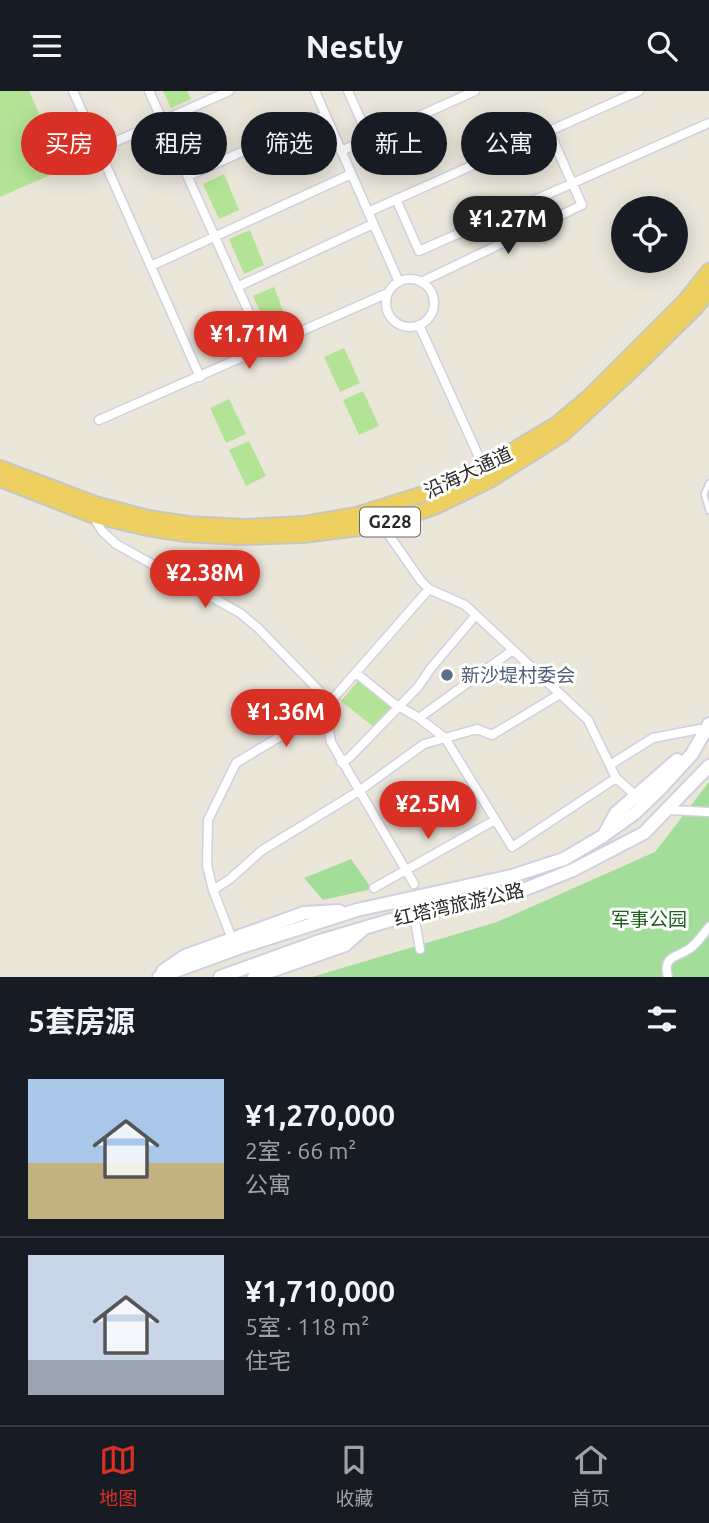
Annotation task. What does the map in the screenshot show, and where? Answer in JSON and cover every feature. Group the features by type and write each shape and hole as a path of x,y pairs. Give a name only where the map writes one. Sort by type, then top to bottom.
{"highway":[{"name":"沿海大通道","path":"0,468 95,504 188,524 244,527 303,524 382,525 437,506 547,431 587,399 686,300 709,271"},
{"name":"沿海大通道","path":"0,479 92,515 147,528 186,534 241,537 303,535 356,515 487,474 563,434 627,375 709,292"}],"main road":[{"path":"159,977 241,947 357,910 512,876 564,859 635,813 659,790 692,754 709,713"},
{"path":"603,836 616,813 686,752 704,727"},
{"path":"678,798 681,789 709,753"},
{"name":"红塔湾旅游公路","path":"220,977 320,940 414,915 518,892 573,870 645,833 709,766"},
{"path":"154,977 185,956 304,913 357,910"},
{"path":"254,977 345,945 365,927"}],"street":[{"path":"73,91 82,112"},
{"path":"149,91 159,112"},
{"path":"183,112 229,91"},
{"path":"314,91 324,112"},
{"path":"348,91 357,112"},
{"path":"428,112 475,91"},
{"path":"557,127 639,91"},
{"path":"396,199 419,251 709,123"},
{"path":"151,266 351,174 337,142"},
{"path":"341,151 351,146"},
{"path":"421,282 582,205 557,148"},
{"path":"241,152 188,176 265,348"},
{"path":"368,212 461,170"},
{"path":"111,175 200,377"},
{"path":"351,175 399,282"},
{"path":"237,287 373,224"},
{"path":"414,279 427,286 433,300 433,308 430,315 419,325 403,326 390,316 386,301 388,293 392,286 399,282 414,279"},
{"path":"99,420 388,293"},
{"path":"419,325 487,474"},
{"path":"92,515 102,531 116,544 229,607 258,628 330,702"},
{"path":"382,525 429,589 464,605 588,720 616,778 635,795"},
{"path":"232,939 213,890 207,865 208,820 236,763 330,702 429,589"},
{"path":"341,762 349,758 418,687 476,615"},
{"path":"419,718 513,650"},
{"path":"356,673 445,739 512,847 616,778"},
{"path":"213,890 230,879 261,851 359,791 424,744 477,729 492,736 560,694"},
{"path":"330,702 327,720 331,741 414,884"},
{"path":"610,765 653,738 704,727"},
{"path":"667,810 709,812"},
{"path":"374,888 495,820"},
{"path":"414,915 420,949"},
{"path":"668,977 667,964 674,956 690,949 709,927"}],"lane":[{"path":"709,483 704,494 709,511"}],"green space":[{"path":"0,91 29,91 38,112 21,112 21,175 50,175 0,197"},
{"path":"163,91 187,91 191,99 171,108"},
{"path":"224,175 239,210 219,219 203,184"},
{"path":"250,230 264,265 244,274 229,239"},
{"path":"274,287 288,323 269,331 253,296"},
{"path":"344,348 360,383 340,392 324,357"},
{"path":"363,391 379,426 359,435 343,400"},
{"path":"229,399 246,434 226,443 210,408"},
{"path":"249,441 266,476 246,486 229,450"},
{"path":"359,680 392,707 375,728 341,701"},
{"name":"军事公园","path":"709,782 709,977 312,977 497,922 655,852"},
{"path":"351,859 372,889 323,900 304,878"}],"place":[{"name":"新沙堤村委会","path":"447,675"}]}
